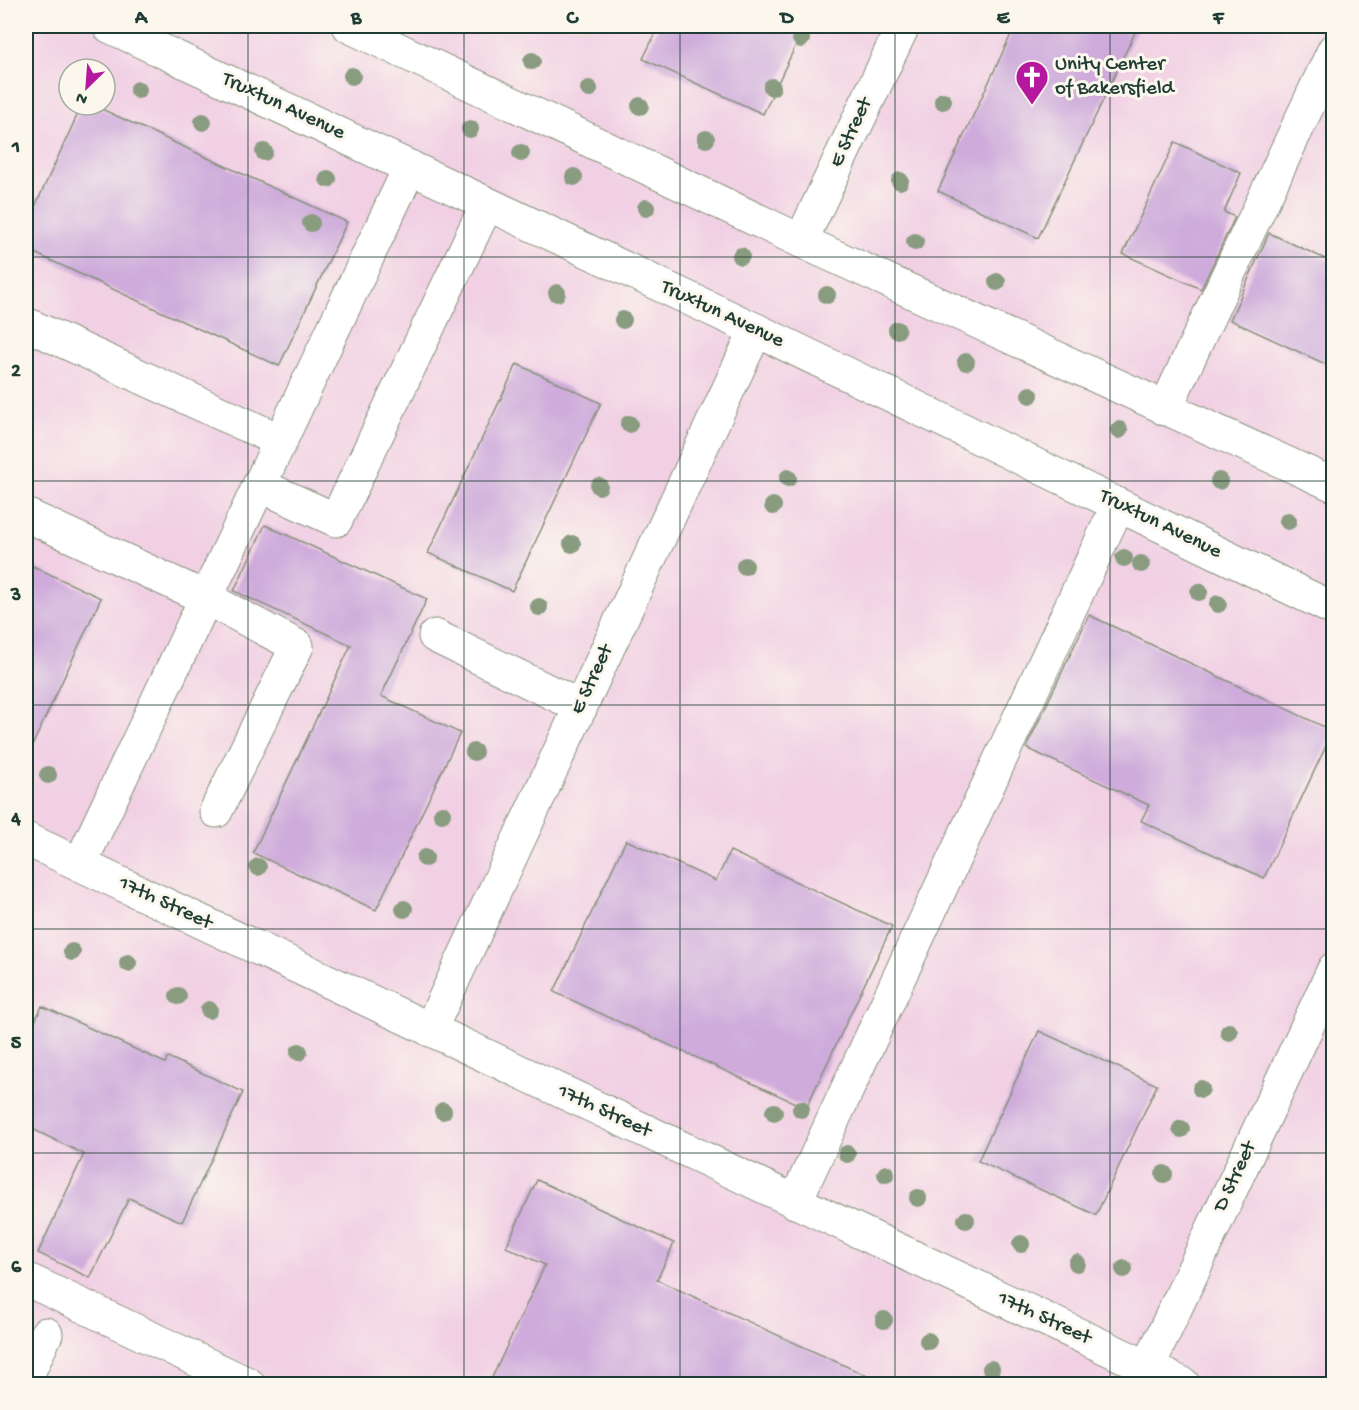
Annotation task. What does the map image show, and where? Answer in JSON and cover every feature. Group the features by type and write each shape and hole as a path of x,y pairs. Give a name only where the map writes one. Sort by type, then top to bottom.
{"street":[{"name":"Truxtun Avenue","path":"109,26 756,330 1334,609"},
{"path":"349,26 801,241 1334,485"},
{"name":"E Street","path":"801,241 903,26"},
{"path":"1165,409 1334,50"},
{"path":"80,864 410,167"},
{"path":"259,485 336,520 487,204"},
{"path":"26,324 280,441"},
{"name":"E Street","path":"430,1030 756,330"},
{"path":"795,1202 1118,505"},
{"path":"26,515 206,598 297,646 216,811"},
{"path":"435,636 581,707"},
{"name":"17th Street","path":"26,839 795,1202 1144,1376 1183,1384"},
{"name":"D Street","path":"1144,1376 1324,1016 1334,969"},
{"path":"26,1279 248,1384"},
{"path":"26,1378 46,1334"}],"shaded area":[{"path":"26,26 1333,26 1333,1384 26,1384"}],"building":[{"path":"659,26 805,26 763,114 643,59"},
{"path":"1015,26 1138,26 1038,238 938,191"},
{"path":"117,116 347,222 279,366 26,249 26,226 76,117"},
{"path":"1175,142 1241,173 1224,212 1235,217 1201,289 1123,254"},
{"path":"1269,233 1334,263 1334,368 1230,320"},
{"path":"517,364 601,403 512,591 428,553"},
{"path":"265,525 427,599 381,696 460,733 376,910 253,853 351,645 234,591"},
{"path":"26,563 101,598 26,759"},
{"path":"1089,615 1333,731 1264,878 1141,821 1149,805 1026,748"},
{"path":"626,840 716,881 730,851 892,926 806,1108 554,992"},
{"path":"42,1006 165,1063 168,1057 243,1092 182,1222 129,1198 90,1278 38,1253 84,1154 26,1126 26,1041"},
{"path":"1039,1031 1157,1085 1096,1215 978,1161"},
{"path":"537,1180 674,1243 657,1280 885,1384 489,1384 545,1265 506,1247"}],"place":[{"name":"Unity Center of Bakersfield","path":"1032,106"}]}
